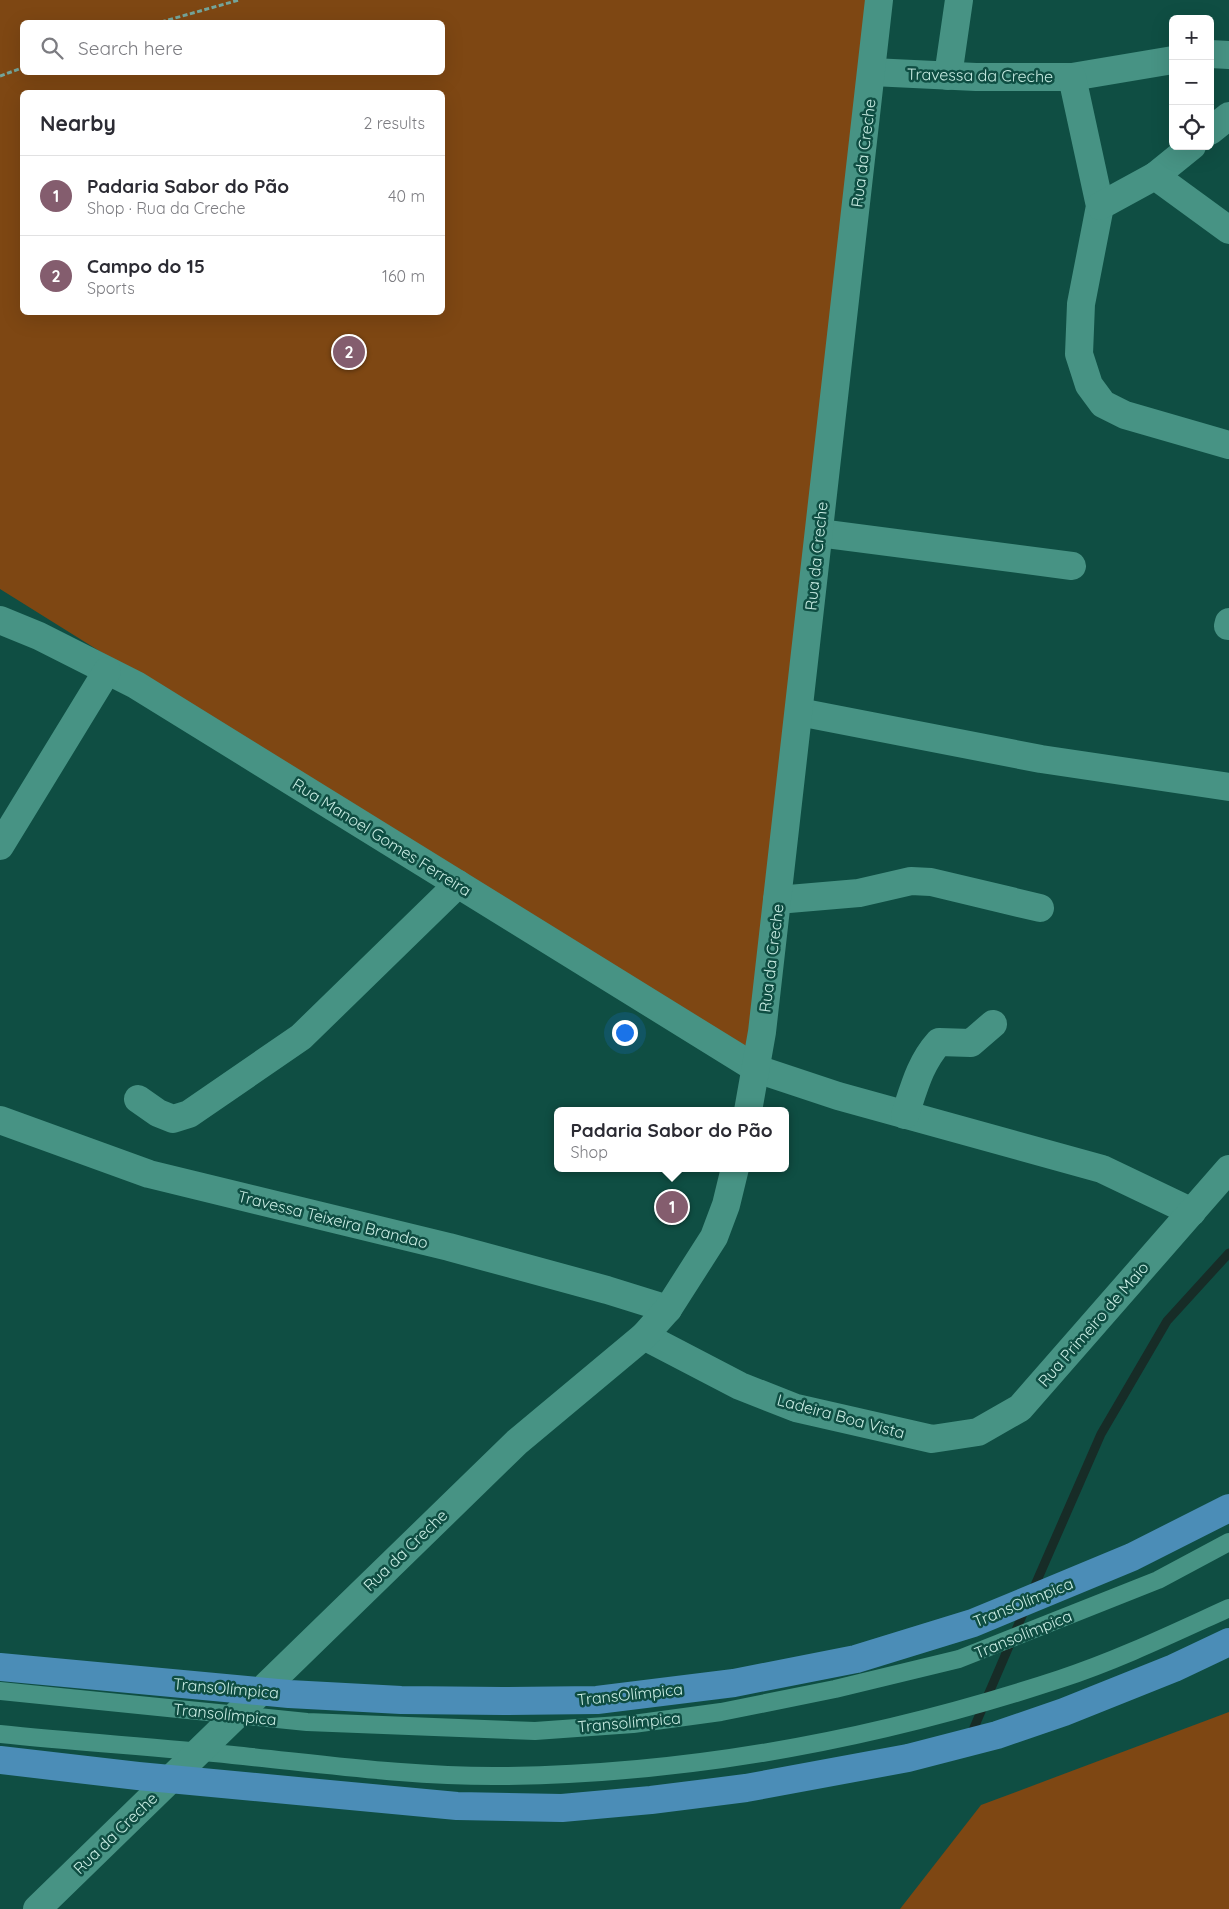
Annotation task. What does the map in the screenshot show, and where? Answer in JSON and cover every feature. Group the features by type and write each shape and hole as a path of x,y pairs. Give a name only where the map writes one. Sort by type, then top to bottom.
{"highway":[{"name":"TransOlímpica","path":"0,1667 289,1694 401,1700 597,1700 734,1683 856,1659 973,1623 1132,1557 1229,1508"},
{"path":"0,1760 197,1782 457,1806 562,1808 746,1788 908,1758 997,1735 1064,1712 1174,1668 1229,1642"}],"street":[{"name":"Rua da Creche","path":"749,1107 757,1068 777,900 879,0"},
{"path":"948,76 959,0"},
{"path":"1214,54 1229,55"},
{"path":"1072,77 1169,61"},
{"name":"Travessa da Creche","path":"872,72 948,76 1072,77 1100,206"},
{"path":"1214,128 1229,116"},
{"path":"1187,150 1156,176 1100,206 1080,304 1079,354 1088,385 1103,404 1125,415 1229,445"},
{"path":"1156,176 1229,230"},
{"path":"819,533 1072,566"},
{"name":"Rua Manoel Gomes Ferreira","path":"0,620 39,636 136,685 757,1068 838,1096 1102,1169 1192,1212"},
{"path":"0,846 107,671"},
{"path":"799,712 1041,759 1229,787"},
{"path":"777,900 859,893 911,881 931,882 1040,908"},
{"path":"138,1100 158,1113 173,1119 189,1114 301,1037 458,884"},
{"path":"905,1115 920,1069 930,1052 939,1042 971,1043 993,1024"},
{"name":"Travessa Teixeira Brandao","path":"0,1120 149,1174 449,1247 600,1288 668,1309"},
{"name":"Rua Primeiro de Maio","path":"932,1439 978,1432 1020,1408 1229,1170"},
{"name":"Rua da Creche","path":"36,1909 518,1442 644,1336 668,1309 714,1237 726,1205 734,1172"},
{"name":"Ladeira Boa Vista","path":"644,1336 740,1386 796,1408 932,1439"}],"lane":[{"name":"Transolímpica","path":"0,1691 270,1718 422,1728 535,1730 633,1724 721,1712 835,1689 960,1659 1158,1580 1229,1542"},
{"path":"0,1734 396,1771 501,1776 581,1772 714,1760 843,1739 962,1709 1063,1678 1155,1642 1229,1608"}],"path":[{"path":"168,20 238,0"},
{"path":"0,76 20,69"}],"shaded area":[{"path":"0,0 878,0 756,1061 0,589"},
{"path":"1229,1712 1229,1909 900,1909 981,1805"}],"waterway":[{"path":"1032,1592 1101,1434 1167,1321 1229,1253"},
{"path":"970,1737 1025,1609"}],"place":[{"name":"Campo do 15","path":"349,352"},
{"name":"Padaria Sabor do Pão","path":"672,1207"}]}
